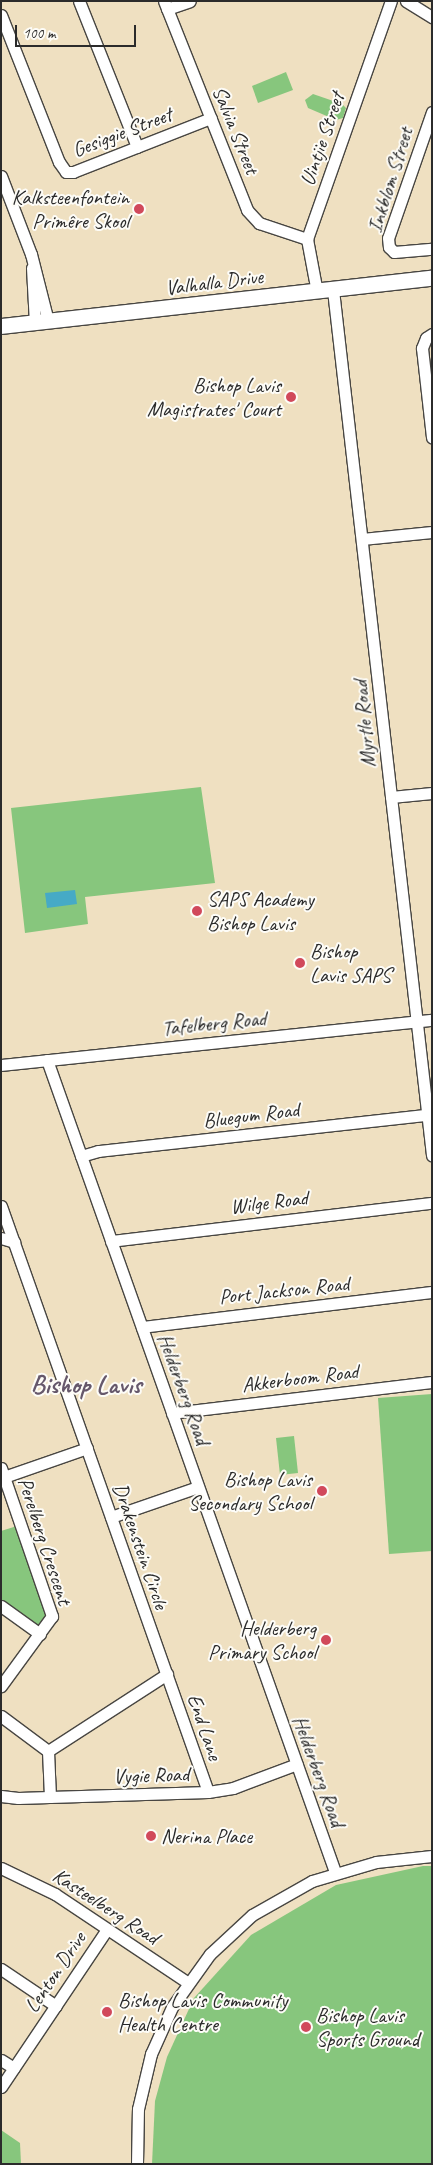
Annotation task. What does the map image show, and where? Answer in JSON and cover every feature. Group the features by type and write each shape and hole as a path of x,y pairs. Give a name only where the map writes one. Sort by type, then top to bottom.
{"main road":[{"name":"Valhalla Drive","path":"1,326 432,278"}],"street":[{"path":"79,1 137,147"},
{"path":"166,5 190,1"},
{"name":"Uintjie Street","path":"317,292 307,239 390,1"},
{"path":"406,1 432,17"},
{"name":"Salvia Street","path":"166,5 252,217 259,223 307,239"},
{"name":"Gesiggie Street","path":"1,15 64,170 73,172 211,118"},
{"name":"Inkblom Street","path":"432,112 389,234 389,247 400,252 432,250"},
{"path":"1,176 31,254 42,322"},
{"name":"Myrtle Road","path":"334,290 414,1020 432,1155"},
{"path":"432,334 426,338 422,348 432,437"},
{"path":"362,539 432,532"},
{"path":"391,797 432,793"},
{"name":"Tafelberg Road","path":"1,1065 414,1020 432,1020"},
{"name":"Helderberg Road","path":"47,1060 336,1872"},
{"name":"Bluegum Road","path":"81,1156 98,1152 426,1115"},
{"name":"Wilge Road","path":"111,1241 432,1203"},
{"name":"Drakenstein Circle","path":"1,1206 167,1674"},
{"path":"1,1238 14,1242"},
{"name":"Port Jackson Road","path":"142,1327 432,1292"},
{"name":"Akkerboom Road","path":"172,1413 432,1382"},
{"path":"2,1474 87,1448"},
{"name":"Perelberg Crescent","path":"1,1606 40,1634 50,1621 52,1612 2,1474"},
{"path":"111,1517 198,1486"},
{"path":"1,1686 40,1634"},
{"path":"48,1751 167,1674"},
{"name":"End Lane","path":"167,1674 208,1792"},
{"path":"1,1716 48,1751"},
{"path":"48,1751 50,1798"},
{"name":"Vygie Road","path":"1,1796 50,1798 208,1792 233,1788 297,1764"},
{"path":"136,2164 138,2109 151,2054 159,2031 187,1982 237,1926 289,1891 336,1872 393,1859 432,1856"},
{"name":"Kasteelberg Road","path":"1,1868 36,1883 187,1982"},
{"name":"Lenton Drive","path":"1,2086 107,1929"},
{"path":"1,1969 56,2006"},
{"path":"1,2060 14,2068"}],"green space":[{"path":"286,72 293,90 258,103 252,86"},
{"path":"313,94 342,104 346,108 343,118 336,120 308,108 305,100"},
{"path":"201,787 215,883 85,897 88,924 25,933 11,808"},
{"path":"432,1394 432,1551 389,1554 378,1398"},
{"path":"294,1436 298,1473 280,1475 276,1438"},
{"path":"17,1526 49,1613 42,1625 36,1626 1,1602 1,1531"},
{"name":"Bishop Lavis Sports Ground","path":"423,1866 432,1866 432,2164 152,2164 155,2101 167,2057 194,1998 251,1935 336,1885"},
{"path":"1,2130 20,2143 21,2164 1,2164"}],"water":[{"path":"75,890 77,904 47,908 45,893"}],"place":[{"name":"Kalksteenfontein Primêre Skool","path":"139,209"},
{"name":"Bishop Lavis Magistrates' Court","path":"291,397"},
{"name":"SAPS Academy Bishop Lavis","path":"197,911"},
{"name":"Bishop Lavis SAPS","path":"300,963"},
{"name":"Bishop Lavis Secondary School","path":"322,1491"},
{"name":"Helderberg Primary School","path":"326,1640"},
{"name":"Nerina Place","path":"151,1836"},
{"name":"Bishop Lavis Community Health Centre","path":"107,2012"},
{"name":"Bishop Lavis Sports Ground","path":"306,2027"}],"district":[{"name":"Bishop Lavis","path":"86,1385"}]}
